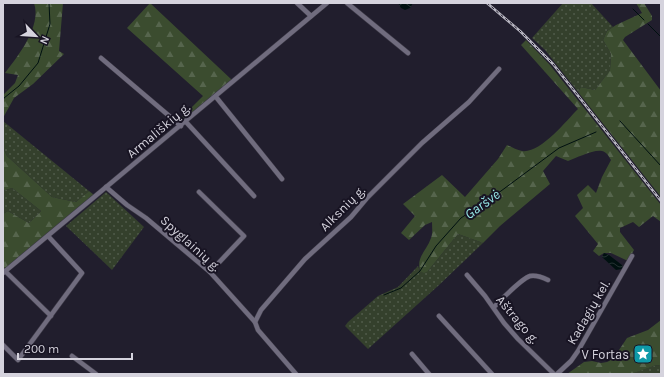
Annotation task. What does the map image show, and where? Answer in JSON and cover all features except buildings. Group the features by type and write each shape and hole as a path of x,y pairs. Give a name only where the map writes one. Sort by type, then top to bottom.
{"street":[{"path":"296,3 311,16"},
{"name":"Armališkių g.","path":"4,272 186,122 327,3"},
{"path":"347,3 408,53"},
{"path":"101,58 181,126"},
{"name":"Alksnių g.","path":"255,322 261,310 305,259 351,217 367,198 422,143 469,102 499,69"},
{"path":"216,97 282,179"},
{"path":"186,122 254,196"},
{"name":"Spyglainių g.","path":"106,187 127,205 146,218 210,272 255,322"},
{"path":"199,192 244,236 210,272"},
{"path":"3,345 18,360 82,273 48,236"},
{"name":"Kadagių kel.","path":"557,374 578,351 632,256"},
{"path":"4,272 50,316"},
{"name":"Aštrago g.","path":"467,275 518,339 554,374"},
{"path":"494,308 528,276 541,276 548,280"},
{"path":"439,316 492,374"},
{"path":"255,322 258,330 296,374"},
{"path":"412,354 429,374"},
{"path":"72,356 96,374"}],"green space":[{"path":"34,3 63,3 59,51 64,54 33,84 14,98 3,118 3,95 15,83 18,75 5,73 22,49 32,31 36,12"},
{"path":"150,3 232,80 181,124 178,121 203,96 127,28"},
{"path":"563,3 591,3 613,27 607,31 603,40 611,54 610,70 595,90 581,87 578,92 545,50 532,38"},
{"path":"636,3 644,3 652,16 652,20 625,37 623,40 661,91 661,197 578,92 581,87 595,90 610,70 611,54 603,40 607,31 616,25 642,13"},
{"path":"526,40 550,65 661,205 661,222 653,216 639,227 633,222 620,228 620,232 634,250 628,261 611,253 604,253 599,256 593,251 598,244 575,216 583,208 577,195 588,185 596,193 611,160 605,152 602,151 590,152 568,161 556,156 543,171 550,184 500,226 483,243 458,234 428,271 424,273 420,271 419,262 432,236 432,222 425,225 409,240 401,233 415,216 403,204 442,175 465,197 498,159 507,145 522,151 529,151 537,147 552,136 578,109 521,45"},
{"path":"3,121 89,191 76,202 52,197 7,156 3,148"},
{"path":"3,148 7,156 52,197 76,202 89,191 94,195 3,271 3,214 8,211 29,223 41,211 12,188 3,191"},
{"path":"12,188 41,211 29,223 8,211 3,214 3,191"},
{"path":"106,192 144,227 112,270 66,226"},
{"path":"458,234 483,243 368,349 345,326 348,322 378,296 398,287 418,266 420,271 428,271"},
{"path":"661,320 661,366 657,365 631,374 567,374 584,362 592,361 601,363 613,359 627,338 648,330"},
{"path":"657,365 661,366 661,374 630,374"}],"water":[{"path":"398,3 413,3 410,8 405,10 401,8"},
{"path":"604,253 622,265 622,269 616,270 602,257"}],"waterway":[{"name":"Garšvė","path":"3,100 19,86 38,63 50,24 49,3"},
{"path":"633,9 644,20"},
{"path":"648,24 661,37"},
{"name":"Garšvė","path":"620,121 661,166"},
{"name":"Garšvė","path":"384,295 401,288 420,271 436,246 461,218 501,191 559,148 596,132"}],"railway":[{"path":"487,3 520,31 553,64 661,201"}],"place":[{"name":"V Fortas","path":"643,354"}]}
